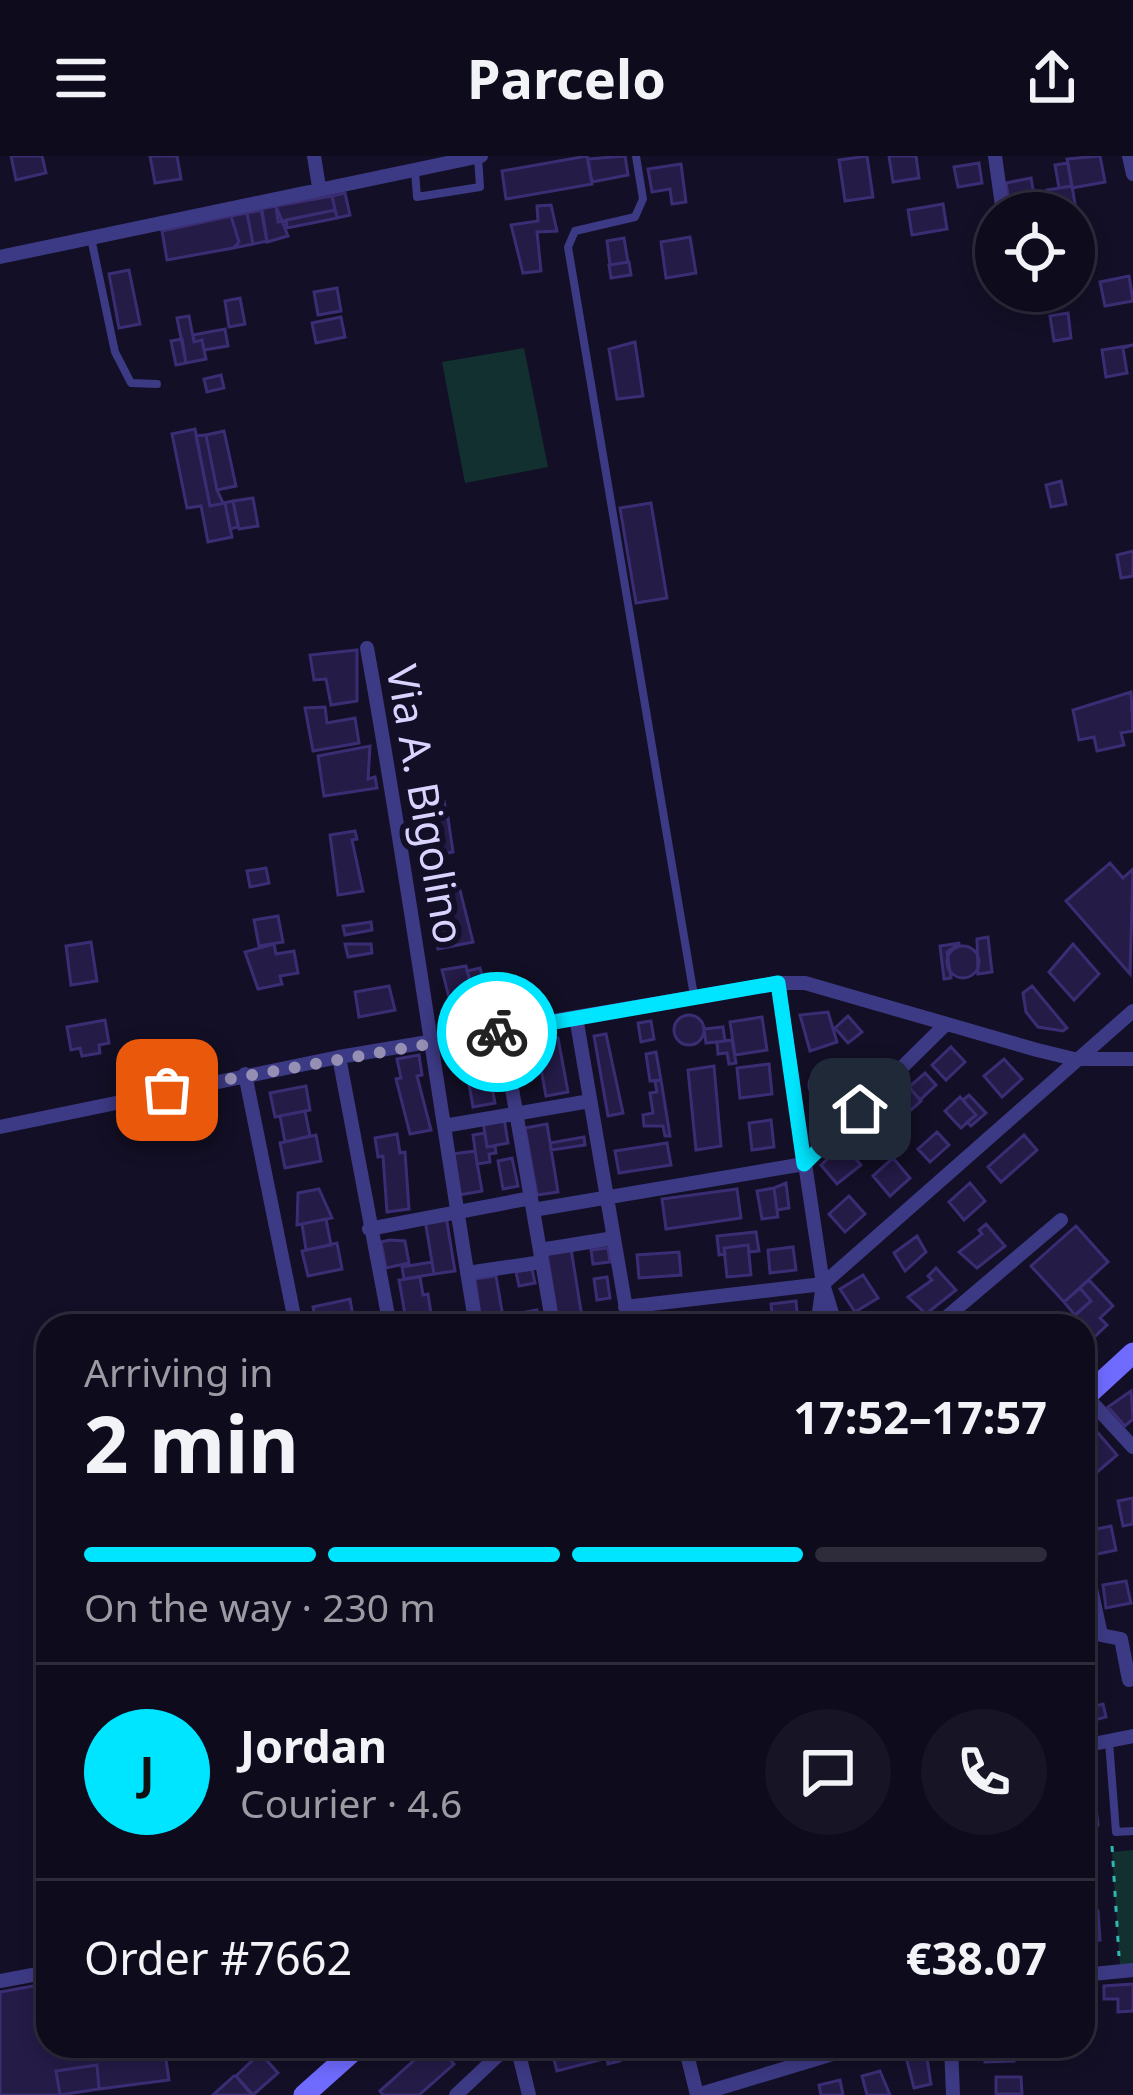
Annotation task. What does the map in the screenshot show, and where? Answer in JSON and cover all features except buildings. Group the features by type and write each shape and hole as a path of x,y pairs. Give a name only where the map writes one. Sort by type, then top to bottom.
{"street":[{"path":"314,156 319,187"},
{"path":"0,256 479,156"},
{"path":"995,156 1001,192"},
{"path":"1130,156 1133,174"},
{"name":"Via A. Bigolino","path":"367,648 416,919 430,1044 474,1314"},
{"path":"778,983 823,1284 832,1314"},
{"path":"0,1127 245,1074 778,983 805,983 1074,1059 1133,1059"},
{"path":"625,1307 823,1284 1133,1011"},
{"path":"576,1017 626,1314"},
{"path":"369,1228 458,1212 608,1198 804,1164 944,1026"},
{"path":"502,1031 551,1314"},
{"path":"339,1057 387,1314"},
{"path":"245,1074 294,1314"},
{"path":"444,1126 590,1101"},
{"path":"950,1314 1061,1220"},
{"path":"467,1273 614,1238"},
{"path":"819,1314 823,1284"},
{"path":"1095,1388 1133,1353"},
{"path":"1095,1407 1133,1447"},
{"path":"1095,1607 1101,1635 1121,1639 1129,1680"},
{"path":"1095,1743 1133,1736"},
{"path":"1095,1974 1126,1970"},
{"path":"0,1981 36,1974"},
{"path":"304,2095 346,2058"},
{"path":"456,2095 498,2058"},
{"path":"516,2058 529,2095"},
{"path":"688,2058 697,2095 820,2058"},
{"path":"951,2058 953,2095"}],"lane":[{"path":"415,169 417,197 480,187 479,156"},
{"path":"636,156 643,199 635,217 575,231 568,247 694,996"},
{"path":"91,236 115,352 131,383 158,384"},
{"path":"1109,1740 1116,1832 1133,1831"}],"path":[{"path":"1116,1832 1111,1850 1126,1970"}],"green space":[{"path":"524,348 548,467 465,483 442,362"},
{"path":"1133,1850 1133,1964 1120,1965 1112,1852"}],"way so far":[{"path":"167,1090 497,1032"}],"route":[{"path":"497,1032 778,983 804,1164 860,1109"}]}
